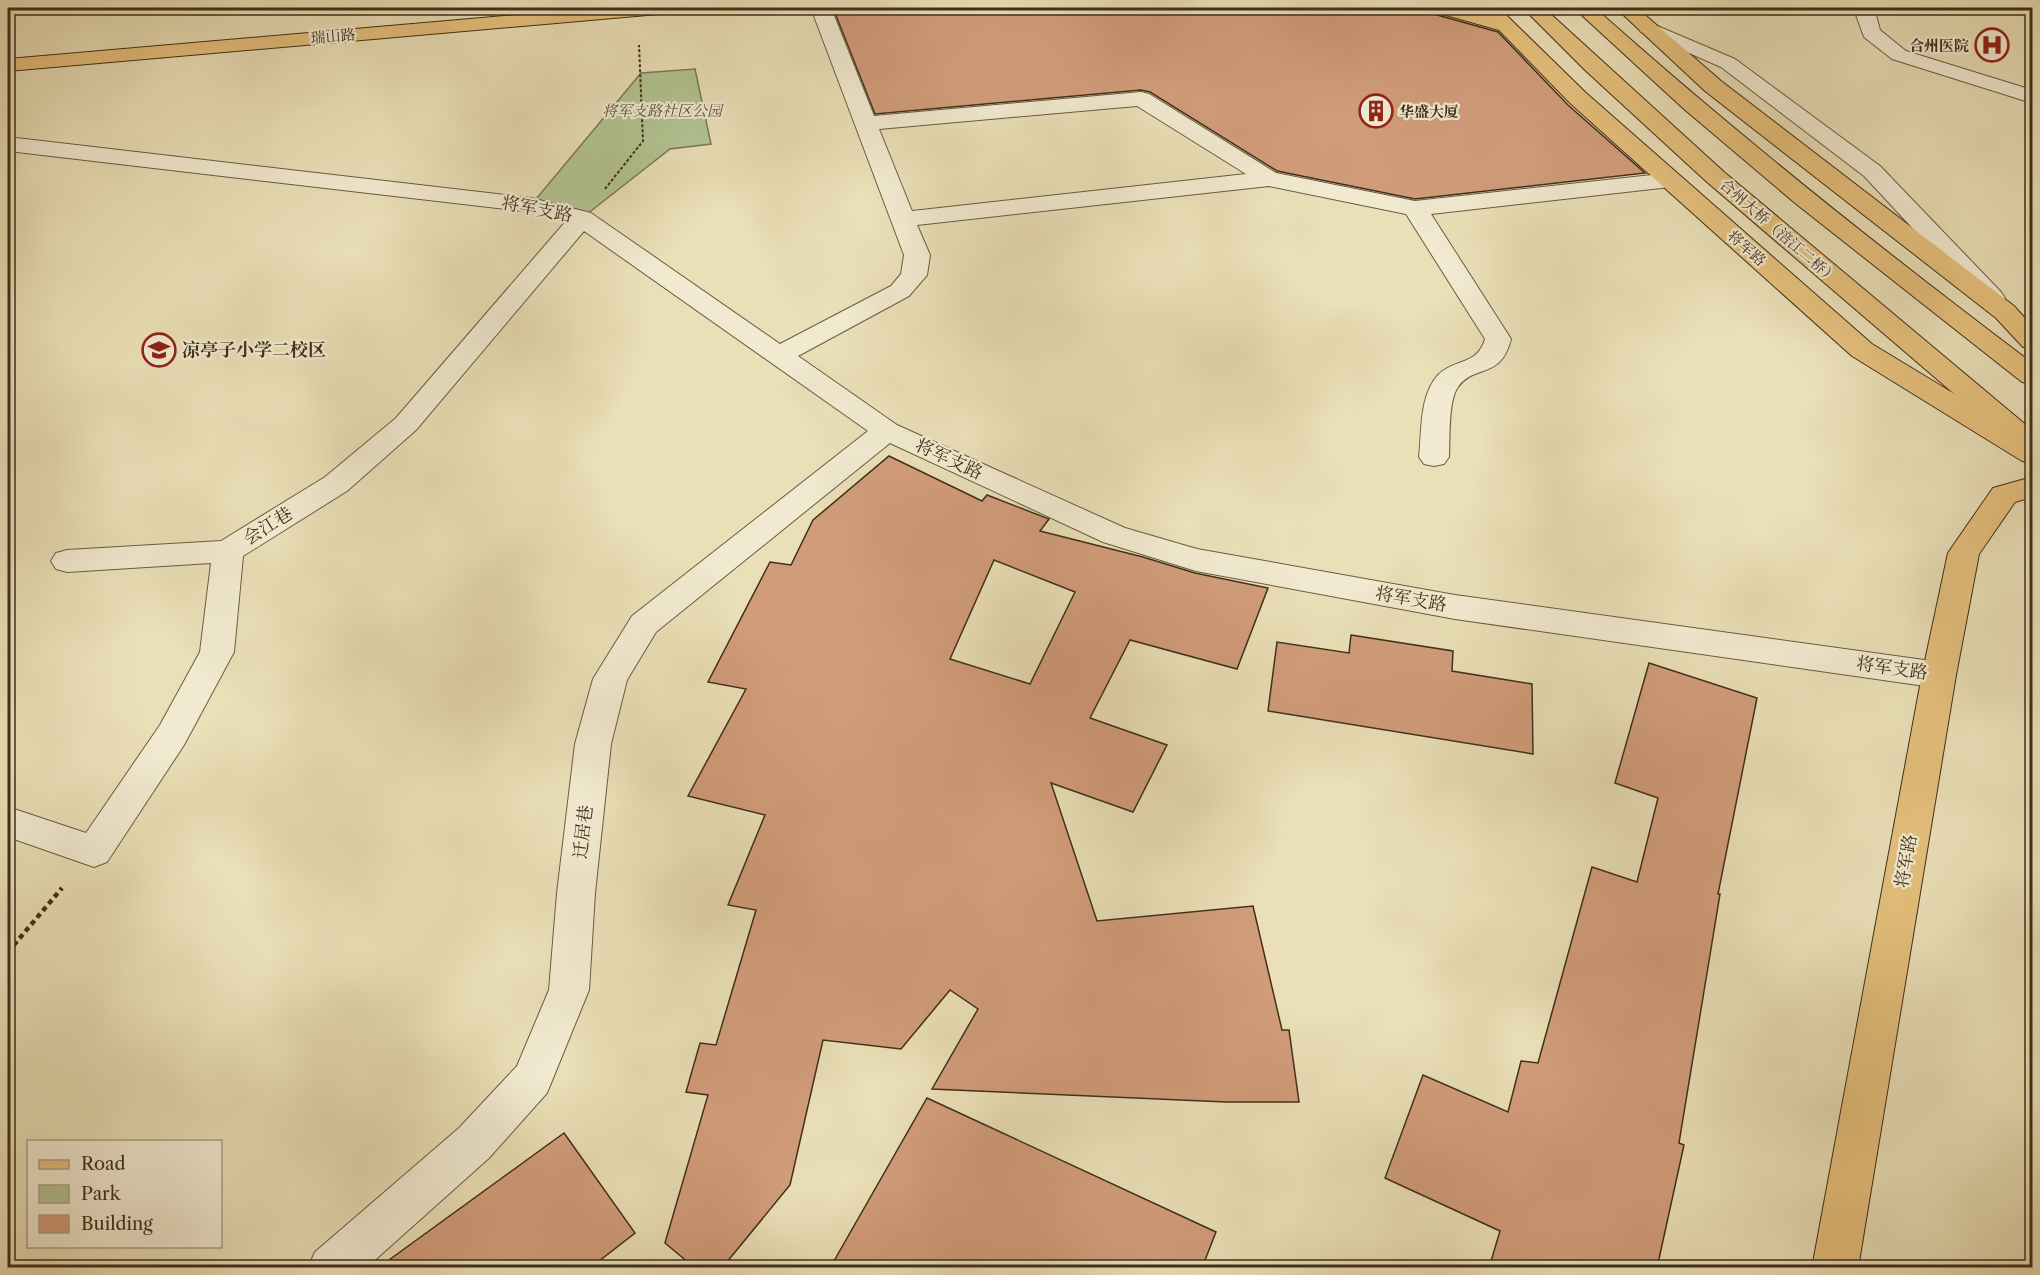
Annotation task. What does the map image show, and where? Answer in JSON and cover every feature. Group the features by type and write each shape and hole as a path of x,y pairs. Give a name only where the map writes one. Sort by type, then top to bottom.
{"main road":[{"name":"瑞山路","path":"8,49 485,8"},
{"name":"瑞山路","path":"8,65 659,8"},
{"path":"1442,8 1506,26"},
{"name":"将军路","path":"1488,8 1578,98 1862,350 2032,454"},
{"name":"合州大桥（涪江二桥）","path":"1533,8 1603,76 1758,214 2032,445"},
{"path":"1584,8 1653,71 1776,174 2032,376"},
{"path":"1626,8 1648,18 1713,86 2005,312 2032,341"},
{"name":"将军路","path":"1835,1268 1938,675 1964,553 2004,495 2032,487"}],"street":[{"path":"780,355 900,291 914,275 917,255 821,8"},
{"path":"1870,8 1866,15 1871,33 1899,55 2032,97"},
{"path":"866,123 1141,99 1269,179"},
{"name":"将军支路","path":"8,144 531,205 582,218 888,431 1114,535 1196,560 1455,607 1938,675"},
{"path":"903,219 1269,179 1414,208 1670,180"},
{"path":"1414,208 1498,339 1497,351 1485,362 1447,382 1440,396 1434,457"},
{"name":"会江巷","path":"94,851 172,735 217,652 228,551 336,484 406,424 582,218"},
{"name":"迁居巷","path":"331,1268 474,1143 532,1079 568,990 576,893 593,744 610,678 644,624 888,431"},
{"path":"67,561 228,551"},
{"path":"8,822 94,851"}],"path":[{"path":"582,218 643,141 636,9"},
{"path":"8,952 94,851"}],"green space":[{"name":"将军支路社区公园","path":"695,69 711,144 670,149 582,218 531,205 641,73"}],"building":[{"name":"华盛大厦","path":"833,8 1430,8 1434,14 1498,32 1568,105 1645,173 1415,199 1277,171 1150,92 1141,90 875,114"},
{"path":"889,456 982,501 987,495 1049,519 1040,531 1143,557 1195,573 1268,588 1237,669 1130,640 1090,718 1167,745 1133,812 1051,783 1097,921 1253,906 1282,1030 1289,1030 1299,1102 1226,1102 932,1089 978,1009 950,990 901,1049 823,1040 790,1185 722,1268 695,1268 665,1243 708,1095 686,1092 700,1043 716,1045 756,910 728,905 765,815 688,796 746,689 708,682 770,562 791,565 813,520","holes":["994,560 1075,592 1030,684 950,659"]},
{"path":"1351,635 1453,651 1452,671 1532,684 1533,754 1268,711 1277,642 1349,653"},
{"path":"1649,663 1757,698 1718,894 1720,894 1679,1143 1684,1145 1657,1268 1489,1268 1500,1231 1385,1178 1423,1075 1508,1112 1521,1061 1538,1063 1592,867 1637,882 1658,798 1615,783"},
{"path":"927,1098 1216,1232 1202,1268 830,1268"},
{"path":"564,1133 635,1233 590,1268 378,1268"}],"place":[{"name":"合州医院","path":"1992,45"},
{"name":"华盛大厦","path":"1376,111"},
{"name":"凉亭子小学二校区","path":"159,350"}]}
